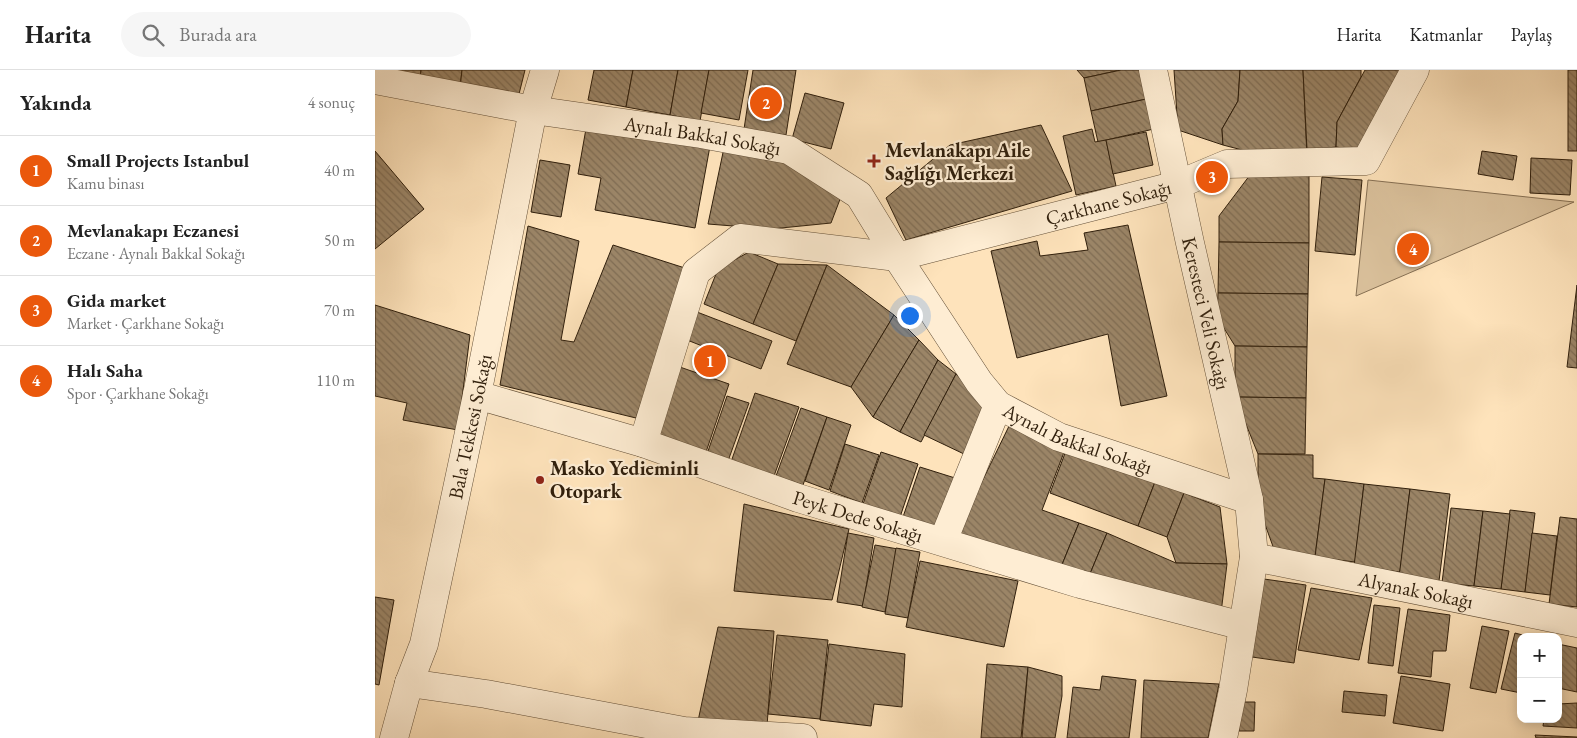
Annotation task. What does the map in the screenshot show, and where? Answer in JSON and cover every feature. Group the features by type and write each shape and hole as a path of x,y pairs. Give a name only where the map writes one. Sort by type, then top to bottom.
{"street":[{"name":"Bala Tekkesi Sokağı","path":"394,738 409,683 424,644 477,395 533,110 545,70"},
{"name":"Keresteci Veli Sokağı","path":"1153,70 1177,185 1249,500 1254,556 1233,690 1223,738"},
{"name":"Çarkhane Sokağı","path":"897,257 1177,185 1227,164 1367,161 1415,70"},
{"name":"Aynalı Bakkal Sokağı","path":"375,80 533,110 701,134 789,150 859,195 897,257 979,382 998,405 1059,437 1249,500"},
{"path":"643,443 696,272 740,238 897,257"},
{"name":"Peyk Dede Sokağı","path":"477,395 643,443 798,498 1080,584 1243,626"},
{"path":"943,541 998,405"},
{"name":"Alyanak Sokağı","path":"1254,556 1577,623"},
{"path":"409,683 486,694 684,731 803,738"}],"shaded area":[{"path":"1368,180 1574,202 1356,296"}],"building":[{"path":"375,70 421,70 420,81"},
{"path":"421,70 462,70 460,88 420,81"},
{"path":"462,70 525,70 518,98 460,88"},
{"path":"594,70 633,70 626,107 588,100"},
{"path":"633,70 678,70 670,115 626,107"},
{"path":"678,70 709,70 700,121 670,115"},
{"path":"709,70 748,70 739,120 701,113"},
{"path":"753,70 796,70 786,135 744,129"},
{"path":"1077,70 1121,70 1084,78"},
{"path":"1121,70 1145,70 1151,98 1091,111 1084,78"},
{"path":"1174,70 1240,70 1238,101 1222,129 1223,145 1178,130"},
{"path":"1240,70 1303,70 1307,157 1277,159 1223,145 1222,129 1238,101"},
{"path":"1303,70 1361,70 1361,77 1337,122 1336,147 1307,150"},
{"path":"1365,70 1406,70 1363,151 1336,147 1337,122"},
{"path":"1568,70 1577,70 1577,151 1568,151"},
{"path":"805,93 844,103 831,149 792,139"},
{"path":"1151,98 1158,128 1098,142 1091,111"},
{"path":"587,123 710,146 695,228 595,210 601,178 578,174"},
{"path":"1041,125 1072,191 906,240 886,198 950,145"},
{"path":"1092,129 1095,142 1106,140 1116,186 1076,195 1063,136"},
{"path":"1146,132 1153,165 1113,174 1106,140"},
{"path":"725,143 776,155 842,194 831,223 771,229 708,224"},
{"path":"375,151 424,209 375,249"},
{"path":"1482,151 1517,156 1513,180 1478,174"},
{"path":"1531,158 1572,160 1570,195 1530,193"},
{"path":"540,160 570,165 561,217 531,212"},
{"path":"1253,171 1309,171 1309,243 1219,242 1219,216"},
{"path":"1322,177 1362,180 1355,255 1315,251"},
{"path":"1128,225 1167,396 1121,406 1108,334 1017,358 991,251 1037,241 1040,256 1088,250 1084,233"},
{"path":"528,226 579,241 561,340 574,342 613,245 688,269 636,418 500,385"},
{"path":"1219,242 1309,243 1308,294 1218,293"},
{"path":"749,252 778,264 753,324 704,304 718,269"},
{"path":"778,264 827,265 796,341 753,324"},
{"path":"827,265 894,315 851,387 787,364"},
{"path":"1577,285 1577,368 1567,367"},
{"path":"1218,293 1308,294 1307,347 1235,346 1217,317"},
{"path":"375,305 470,335 458,430 403,420 407,403 375,396"},
{"path":"697,312 772,341 761,369 687,340"},
{"path":"894,315 919,340 873,417 851,387"},
{"path":"919,340 938,360 900,432 873,417"},
{"path":"1235,346 1307,347 1306,398 1235,397"},
{"path":"938,360 956,374 921,442 900,432"},
{"path":"674,365 729,384 704,458 648,438"},
{"path":"956,374 987,406 964,454 924,435"},
{"path":"755,393 799,407 774,476 731,462"},
{"path":"727,396 749,403 728,461 707,454"},
{"path":"1235,397 1306,398 1305,454 1258,454"},
{"path":"801,408 827,417 803,485 776,476"},
{"path":"827,417 851,425 829,490 805,481"},
{"path":"1011,422 1066,447 1042,510 1079,523 1059,572 955,537"},
{"path":"845,444 879,455 862,503 830,491"},
{"path":"1067,448 1155,482 1138,526 1050,493"},
{"path":"881,452 918,464 899,520 862,507"},
{"path":"1258,454 1313,455 1313,478 1325,479 1315,557 1275,552 1258,505"},
{"path":"920,467 955,478 938,529 903,517"},
{"path":"1325,479 1364,484 1355,562 1315,557"},
{"path":"1155,482 1184,493 1167,537 1138,526"},
{"path":"1364,484 1410,489 1400,572 1354,566"},
{"path":"1410,489 1450,494 1439,581 1399,577"},
{"path":"1184,493 1220,507 1227,564 1176,563 1167,537"},
{"path":"744,504 849,529 832,600 734,591"},
{"path":"1451,508 1483,511 1474,586 1442,583"},
{"path":"1510,510 1535,513 1525,592 1501,589"},
{"path":"1483,511 1510,514 1501,589 1474,586"},
{"path":"1560,517 1577,519 1577,607 1549,604"},
{"path":"1079,523 1107,533 1087,581 1059,572"},
{"path":"848,533 874,538 863,606 837,602"},
{"path":"1107,533 1176,563 1227,564 1221,613 1087,581"},
{"path":"1532,533 1557,536 1550,595 1525,592"},
{"path":"875,545 898,549 885,612 862,607"},
{"path":"896,548 920,552 908,618 885,614"},
{"path":"920,561 1018,581 1004,647 906,627"},
{"path":"1264,579 1306,585 1294,663 1252,657"},
{"path":"1311,588 1372,598 1359,660 1298,650"},
{"path":"375,597 394,600 379,685 375,684"},
{"path":"1374,605 1400,608 1393,666 1368,663"},
{"path":"1408,609 1450,615 1446,651 1433,651 1431,677 1398,673"},
{"path":"1482,626 1509,631 1496,693 1470,688"},
{"path":"718,627 774,631 767,726 698,721"},
{"path":"1515,633 1517,634 1517,692 1501,689"},
{"path":"777,635 828,640 820,719 768,714"},
{"path":"829,644 905,654 902,707 874,704 871,726 820,720"},
{"path":"1562,645 1577,648 1577,692 1562,689"},
{"path":"987,664 1028,667 1021,738 981,738"},
{"path":"1028,667 1062,676 1062,696 1055,738 1022,738"},
{"path":"1102,676 1136,680 1129,738 1067,738 1073,687 1100,690"},
{"path":"1401,676 1450,684 1443,731 1393,723"},
{"path":"1144,680 1219,684 1208,738 1141,738"},
{"path":"1344,691 1387,695 1385,716 1342,712"},
{"path":"1240,702 1255,702 1254,731 1239,731"},
{"path":"1577,703 1577,728 1543,726 1543,723 1562,723 1562,704"},
{"path":"1535,735 1577,737 1577,738 1536,738"}],"place":[{"name":"Mevlanakapı Eczanesi","path":"766,103"},
{"name":"Mevlanakapı Aile Sağlığı Merkezi","path":"874,161"},
{"name":"Gida market","path":"1212,177"},
{"name":"Halı Saha","path":"1413,249"},
{"name":"Small Projects Istanbul","path":"710,361"},
{"name":"Masko Yedieminli Otopark","path":"540,480"}]}
